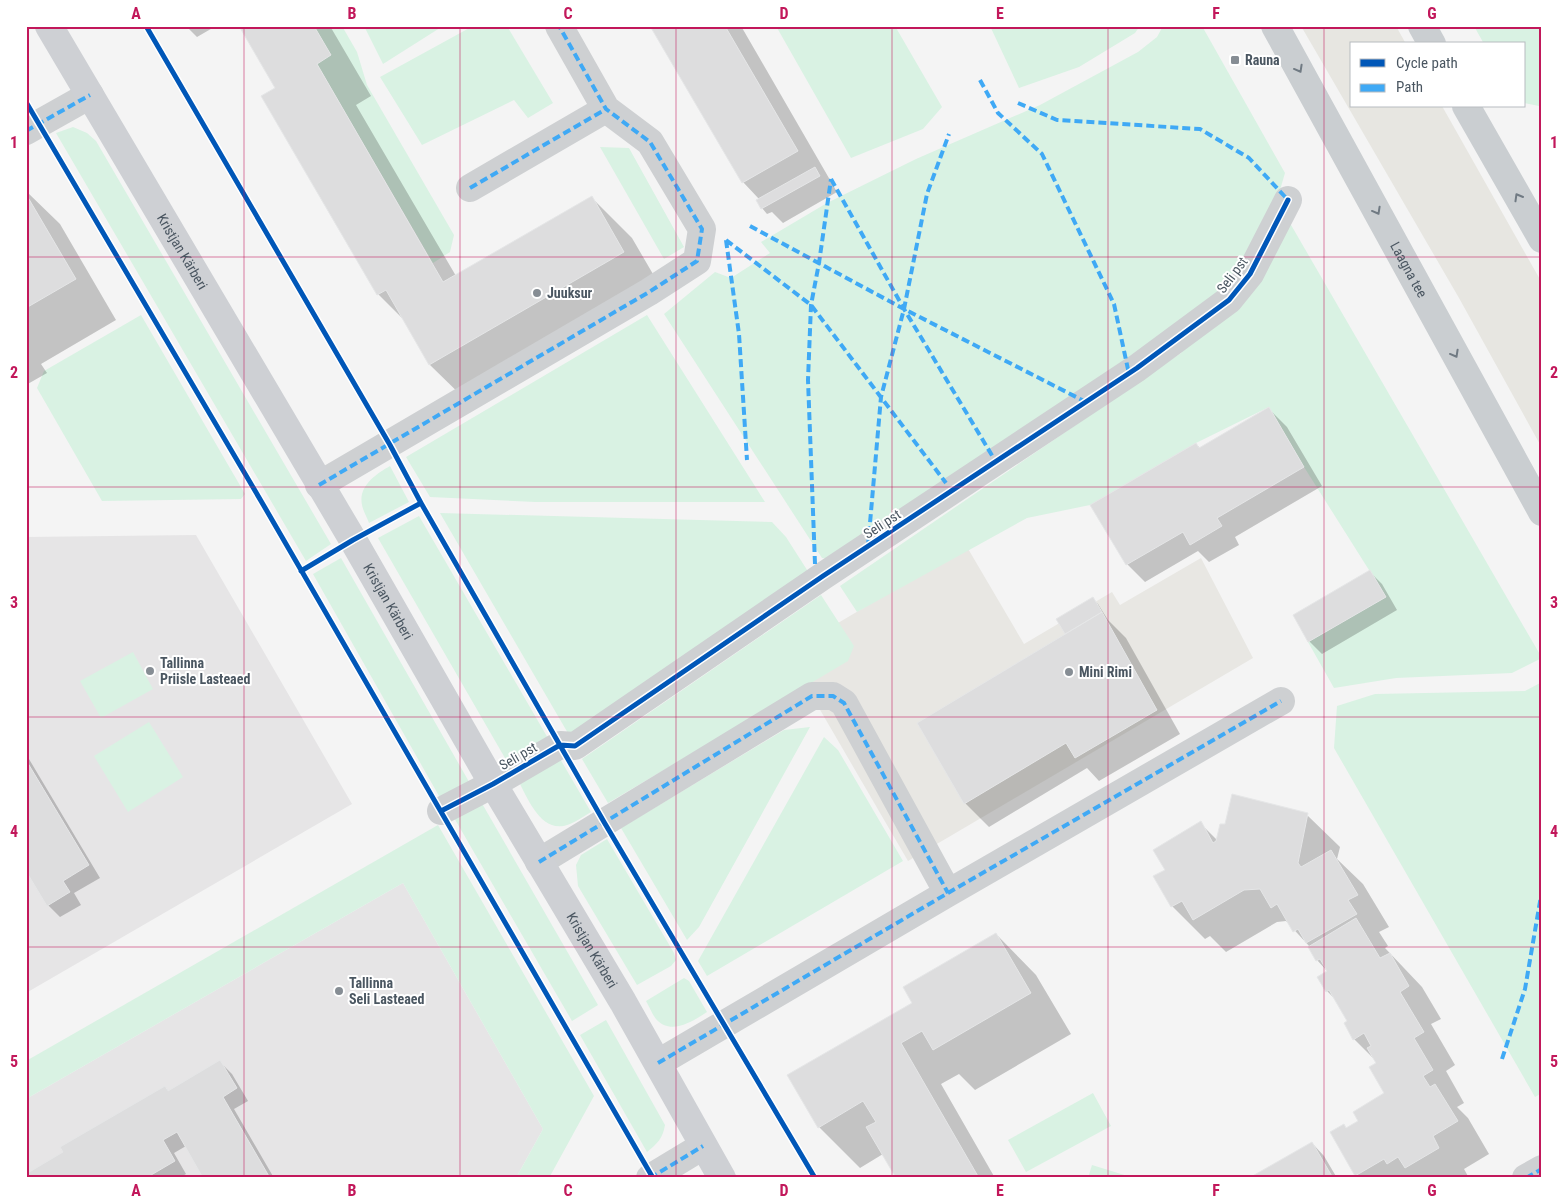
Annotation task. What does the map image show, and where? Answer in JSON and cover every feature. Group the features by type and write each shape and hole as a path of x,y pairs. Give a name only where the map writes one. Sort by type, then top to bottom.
{"main road":[{"name":"Laagna tee","path":"1275,26 1542,512"},
{"path":"1422,26 1431,42"},
{"path":"1467,108 1542,239"}],"street":[{"name":"Kristjan Kärberi","path":"50,26 319,485 358,548 538,862 658,1063 722,1178"},
{"path":"319,485 641,297 697,261 702,229 650,142 606,109 559,26"},
{"path":"26,131 90,95"},
{"path":"470,188 606,109"},
{"name":"Seli pst","path":"441,811 493,784 560,745 575,746 830,571 1137,368 1230,300 1250,274 1288,200"},
{"path":"538,862 812,696 833,696 844,703 948,893"},
{"path":"658,1063 948,893 1281,702"},
{"path":"650,1178 703,1146"},
{"path":"1526,1178 1542,1169"}],"shaded area":[{"name":"Tallinna Priisle Lasteaed","path":"196,535 352,804 26,993 26,537"},
{"path":"967,547 1024,644 1112,592 1120,605 1201,558 1253,658 908,861 787,653"},
{"name":"Tallinna Seli Lasteaed","path":"403,883 543,1129 516,1178 26,1178 26,1099"}],"green space":[{"path":"314,26 342,26 357,52 367,85 454,235 450,252 433,263 317,64"},
{"path":"364,26 443,26 383,64"},
{"path":"473,26 507,26 553,103 528,118 514,100 422,145 380,77"},
{"path":"776,26 895,26 942,107 923,129 851,158"},
{"path":"990,26 1140,26 1135,33 1079,67 1019,88"},
{"path":"1163,26 1202,26 1285,173 1275,207 1226,297 830,559 822,558 664,314 715,272 731,278 770,253 761,242 827,203 916,159 1040,105 1138,52 1157,37"},
{"path":"1474,26 1542,26 1542,104 1539,106 1526,103 1526,42 1483,42"},
{"path":"73,127 87,133 96,141 331,544 306,561 56,133"},
{"path":"600,147 629,148 684,247 664,259"},
{"path":"1287,218 1542,658 1512,673 1396,678 1334,688 1308,642 1386,597 1304,467 1269,407 1196,443 1090,505 1027,518 857,612 840,586 1181,353"},
{"path":"141,315 245,494 241,499 102,501 37,388 44,371"},
{"path":"647,315 765,502 535,502 430,497 406,457"},
{"path":"390,466 409,502 369,523 363,510 361,498 365,486"},
{"path":"440,513 772,522 786,537 809,573 569,735"},
{"path":"419,516 549,740 509,765 378,538"},
{"path":"341,558 472,787 443,803 313,574"},
{"path":"821,595 854,646 848,661 608,803 582,759"},
{"path":"133,652 153,689 101,718 80,681"},
{"path":"1542,682 1542,1093 1535,1097 1334,748 1337,706 1375,694 1525,691"},
{"path":"149,722 183,777 128,812 94,756"},
{"path":"810,727 699,927 687,940 621,828 784,730"},
{"path":"824,737 838,750 903,861 707,976 698,961"},
{"path":"559,757 591,812 573,823 560,826 551,825 537,814 518,780"},
{"path":"480,800 598,1005 572,1021 453,816"},
{"path":"438,825 594,1096 549,1178 516,1178 543,1129 403,883 26,1099 26,1061"},
{"path":"607,839 674,953 676,960 671,966 637,985 578,886 576,865 581,855"},
{"path":"684,978 689,981 707,1012 689,1023 675,1027 662,1024 656,1019 646,1001"},
{"path":"606,1020 665,1125 659,1140 647,1152 580,1035"},
{"path":"1093,1093 1111,1126 1026,1172 1008,1140"},
{"path":"1092,1165 1134,1178 1088,1178"}],"sand":[{"path":"1301,26 1396,26 1405,42 1350,42 1350,108 1443,108 1542,283 1542,448 1459,298"}],"building":[{"path":"239,26 314,26 331,55 317,64 443,282 592,196 624,252 429,365 386,290 377,295 261,96 275,88"},
{"path":"650,26 725,26 798,151 742,183"},
{"path":"815,167 820,176 761,209 756,200"},
{"path":"26,194 76,279 26,308"},
{"path":"1269,407 1304,467 1217,518 1222,526 1190,545 1183,532 1126,565 1090,505 1196,443 1199,448"},
{"path":"1370,570 1386,597 1308,642 1293,615"},
{"path":"1093,597 1102,612 1065,634 1056,619"},
{"name":"Mini Rimi","path":"1102,612 1157,710 1075,758 1066,743 964,804 917,723"},
{"path":"26,760 89,865 63,881 70,892 47,906 26,871"},
{"path":"1232,794 1308,813 1298,863 1301,867 1331,850 1358,895 1348,900 1357,914 1306,943 1298,929 1293,932 1277,904 1271,908 1260,889 1244,890 1193,920 1182,901 1171,907 1153,876 1165,870 1153,850 1201,821 1213,843 1216,841 1220,824 1225,824"},
{"path":"1356,918 1380,958 1390,953 1409,986 1400,992 1424,1032 1414,1038 1433,1070 1423,1076 1430,1087 1435,1084 1458,1121 1433,1136 1439,1148 1405,1168 1398,1157 1387,1164 1384,1159 1355,1176 1330,1132 1344,1124 1346,1128 1358,1121 1353,1112 1384,1093 1369,1067 1376,1063 1367,1048 1371,1046 1364,1033 1353,1040 1344,1023 1347,1021 1329,990 1326,992 1317,977 1327,971 1320,959 1316,961 1308,947"},
{"path":"996,933 1031,993 933,1050 922,1031 901,1043 979,1178 896,1178 866,1127 876,1122 863,1101 818,1128 787,1075 912,1003 903,987"},
{"path":"220,1060 237,1088 223,1097 270,1178 203,1178 177,1132 163,1140 175,1161 146,1178 26,1178 26,1174 63,1152 60,1147 165,1086 168,1091"},
{"path":"1312,1142 1333,1178 1249,1178"}],"marked path":[{"path":"319,485 649,292 697,261 702,229 650,142 606,109 559,26"},
{"path":"980,80 998,113 1042,154 1114,304 1129,374"},
{"path":"26,131 90,95"},
{"path":"1018,103 1057,120 1200,129 1249,158 1288,200 1287,202"},
{"path":"470,188 606,109"},
{"path":"868,546 881,397 904,309 927,194 949,134"},
{"path":"831,179 904,309 996,462"},
{"path":"815,564 808,380 811,305 831,179"},
{"path":"750,226 904,309 1086,402"},
{"path":"726,240 811,305 946,483"},
{"path":"726,240 739,334 747,460"},
{"path":"539,862 812,696 833,696 844,703 948,893"},
{"path":"658,1063 1281,701"},
{"path":"1502,1059 1525,989 1542,890"},
{"path":"650,1178 703,1146"},
{"path":"1526,1178 1542,1169"}],"cycle path":[{"path":"146,26 390,445 421,503 301,571"},
{"path":"26,102 264,506 653,1178"},
{"path":"441,811 493,784 560,745 575,746 823,576 1137,368 1229,300 1250,274 1288,200"},
{"path":"421,503 604,822 815,1178"}],"place":[{"name":"Rauna","path":"1235,60"},
{"name":"Juuksur","path":"537,293"},
{"name":"Tallinna Priisle Lasteaed","path":"150,671"},
{"name":"Mini Rimi","path":"1069,672"},
{"name":"Tallinna Seli Lasteaed","path":"339,991"}]}
